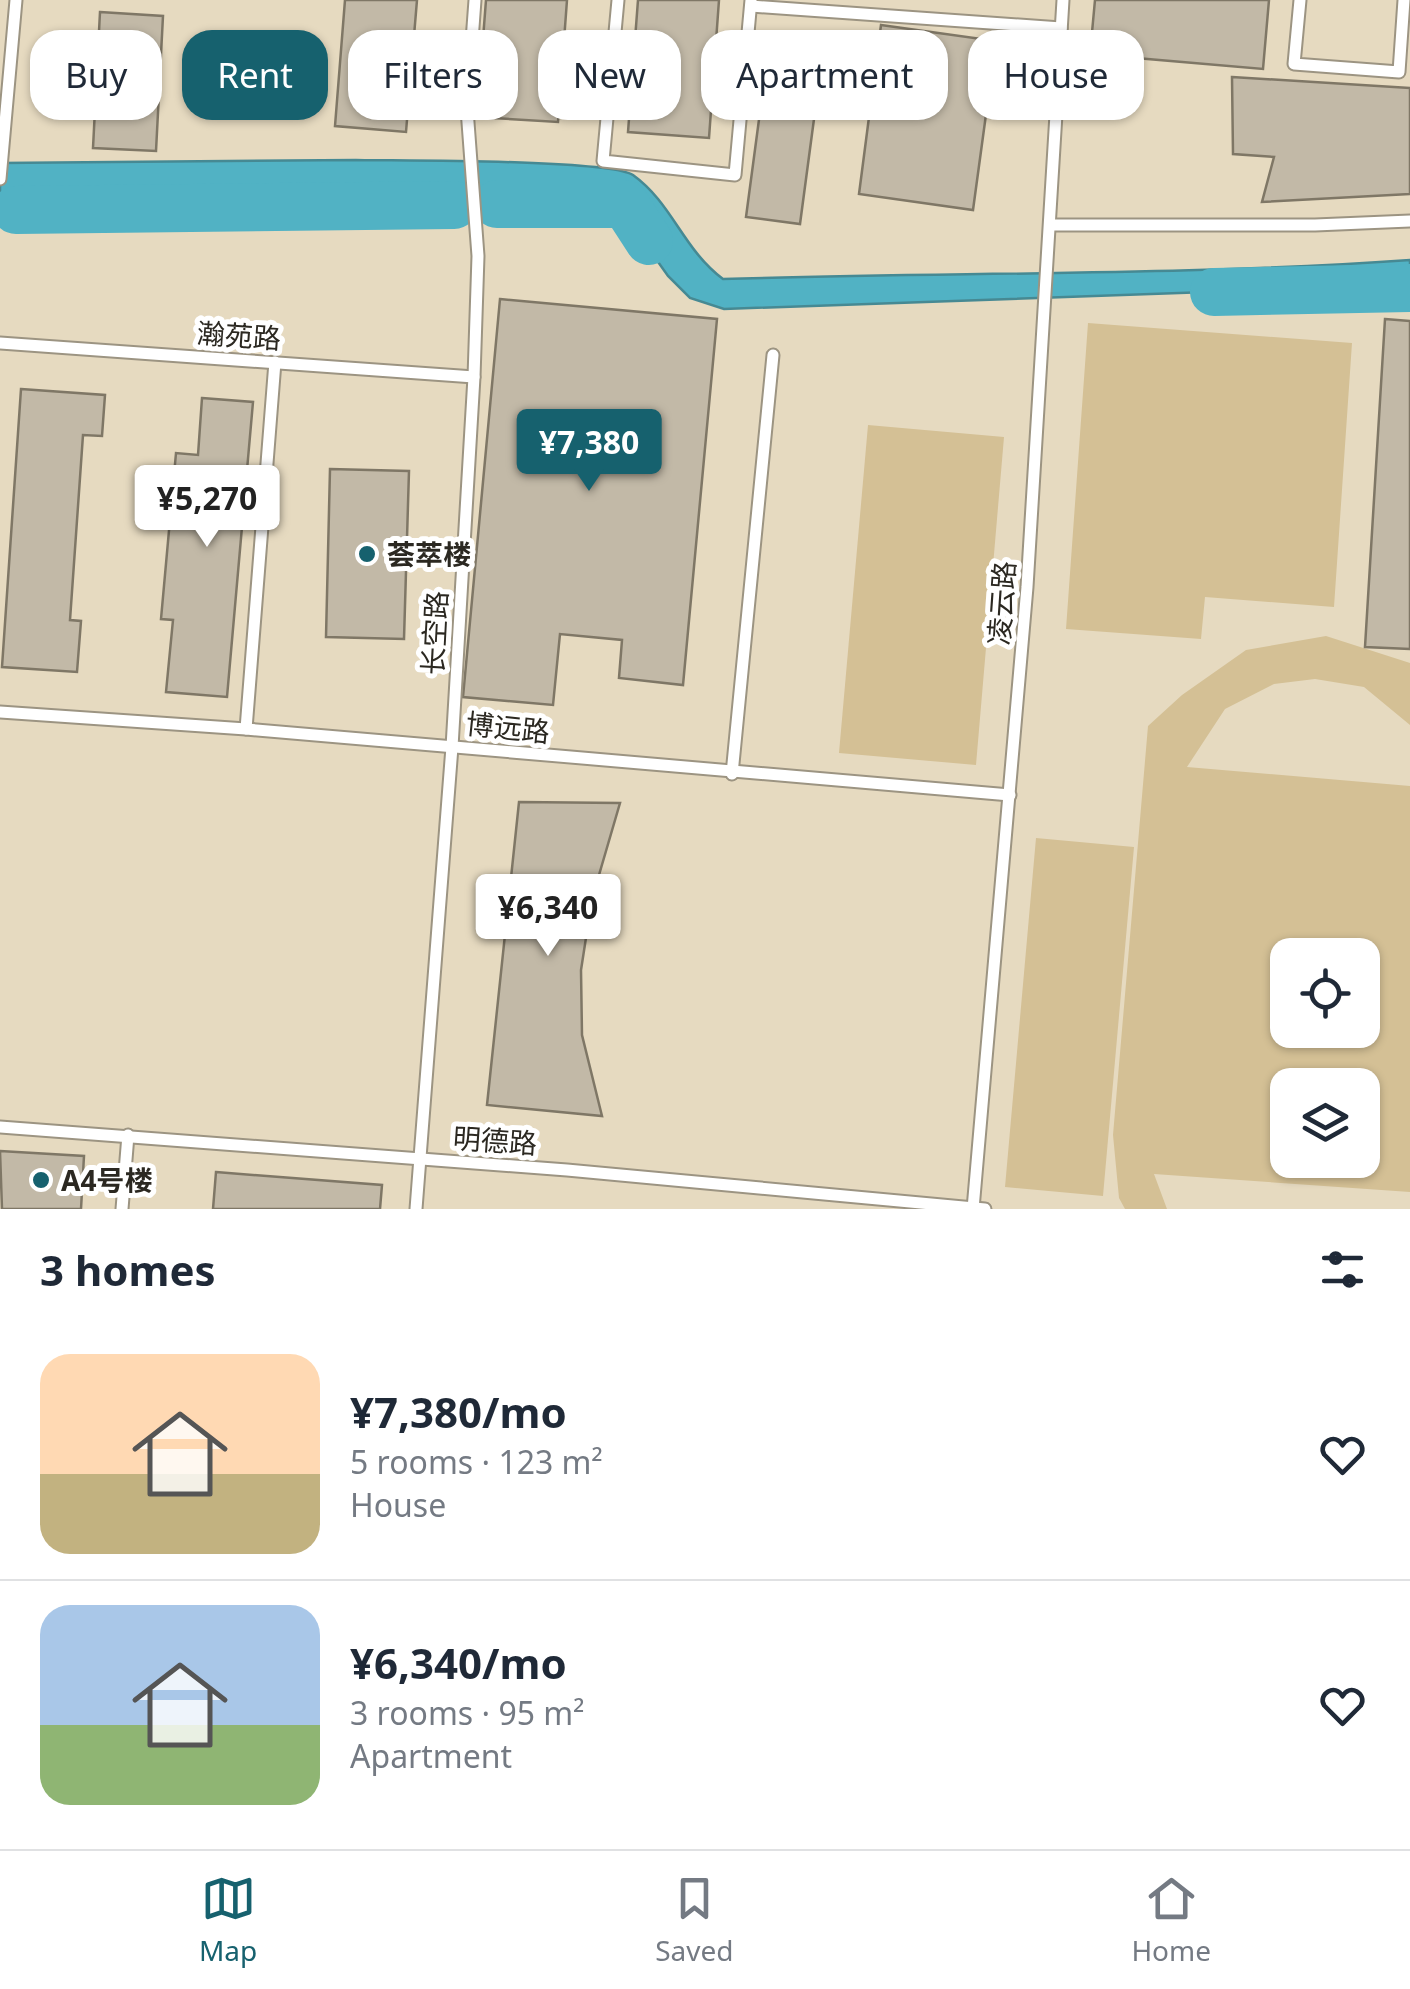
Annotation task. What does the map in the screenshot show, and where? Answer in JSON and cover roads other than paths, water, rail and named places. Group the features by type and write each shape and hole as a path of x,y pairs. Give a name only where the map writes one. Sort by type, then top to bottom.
{"lane":[{"path":"0,179 16,0"},
{"name":"长空路","path":"416,1209 452,747 474,377 478,256 467,110 475,0"},
{"path":"618,0 603,161 734,175 751,3 1061,28"},
{"name":"凌云路","path":"977,1208 1052,225 1063,0"},
{"path":"1300,0 1294,64 1399,72 1404,0"},
{"path":"1052,225 1315,226 1410,221"},
{"name":"瀚苑路","path":"0,344 474,377"},
{"path":"732,774 773,354"},
{"path":"246,729 276,362"},
{"name":"博远路","path":"0,712 246,729 732,774 1010,795"},
{"name":"明德路","path":"0,1126 977,1208"},
{"path":"122,1209 128,1135"},
{"path":"846,1209 847,1195"}],"water":[{"path":"356,160 546,163 633,175 658,199 697,254 723,279 1153,271 1410,260 1410,285 724,309 690,298 668,276 627,218 597,200 106,194 0,202 0,163"}],"waterway":[{"path":"497,204 625,204 649,241"},
{"path":"16,210 454,205"},
{"path":"1214,292 1410,288"}],"place":[{"name":"荟萃楼","path":"367,554"},
{"name":"A4号楼","path":"41,1180"}]}
